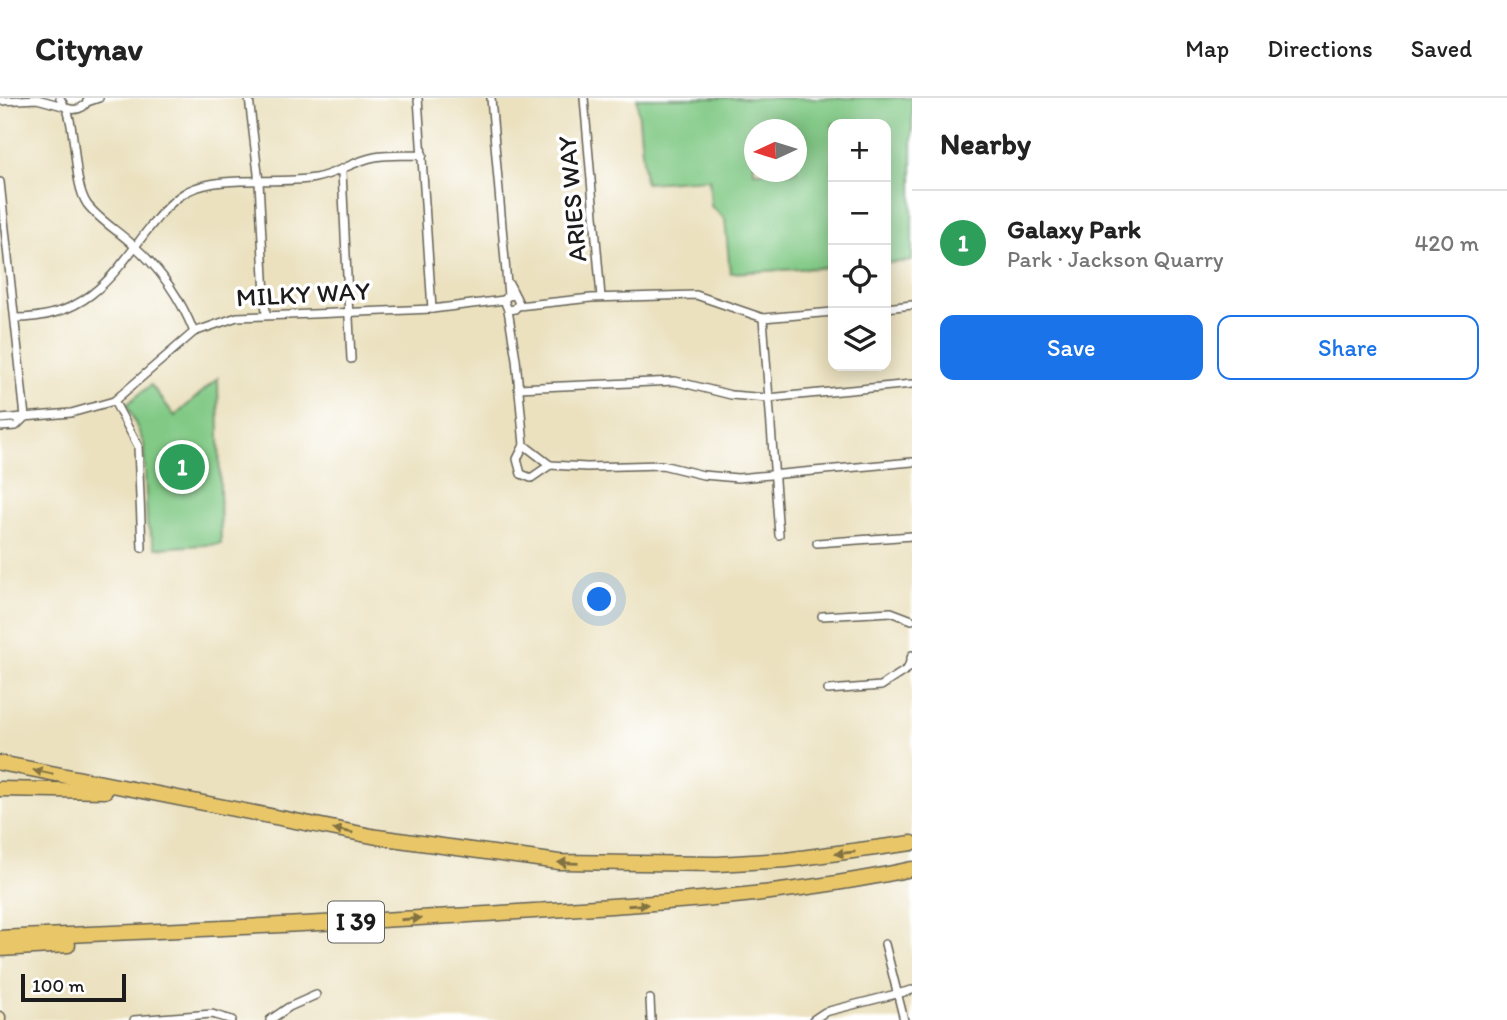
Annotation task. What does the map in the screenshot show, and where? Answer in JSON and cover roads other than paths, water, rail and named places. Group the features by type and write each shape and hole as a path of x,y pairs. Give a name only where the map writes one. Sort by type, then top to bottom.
{"highway":[{"path":"0,763 377,837 559,862 718,864 797,859 912,843"},
{"path":"0,789 159,793"},
{"name":"I 39","path":"0,938 374,922 712,900 813,889 912,869"},
{"path":"0,949 374,922"}],"street":[{"path":"0,101 38,99 63,104 99,98"},
{"path":"249,98 259,182 266,316"},
{"path":"418,98 432,309"},
{"path":"491,98 524,446 517,459 521,474 531,478 550,465"},
{"name":"ARIES WAY","path":"584,98 601,297"},
{"path":"75,131 86,102"},
{"path":"63,104 75,131 79,180 87,203 156,266 172,287 194,332"},
{"path":"15,318 66,312 87,299 135,247 158,216 190,190 219,183 313,178 342,172 353,164 375,157 423,155"},
{"path":"342,172 351,359"},
{"path":"0,182 24,417"},
{"name":"MILKY WAY","path":"0,419 71,413 114,401 194,332 237,317 432,309 601,297 696,295 763,318 828,312"},
{"path":"891,307 912,305"},
{"path":"763,318 779,535"},
{"path":"518,388 674,381 731,395 768,398 912,384"},
{"path":"114,401 138,446 142,548"},
{"name":"MILKY WAY","path":"0,427 16,426 24,417"},
{"path":"524,446 550,465 662,465 719,478 912,462"},
{"path":"817,543 912,536"},
{"path":"822,617 882,612 912,620"},
{"path":"828,690 881,686 910,667 912,655"},
{"path":"885,944 904,1020"},
{"path":"813,1020 825,1012 912,990"},
{"path":"270,1020 289,1007 316,995"},
{"path":"650,999 651,1020"},
{"path":"134,1020 212,1014 232,1020"}],"place":[{"name":"Galaxy Park","path":"182,467"}]}
